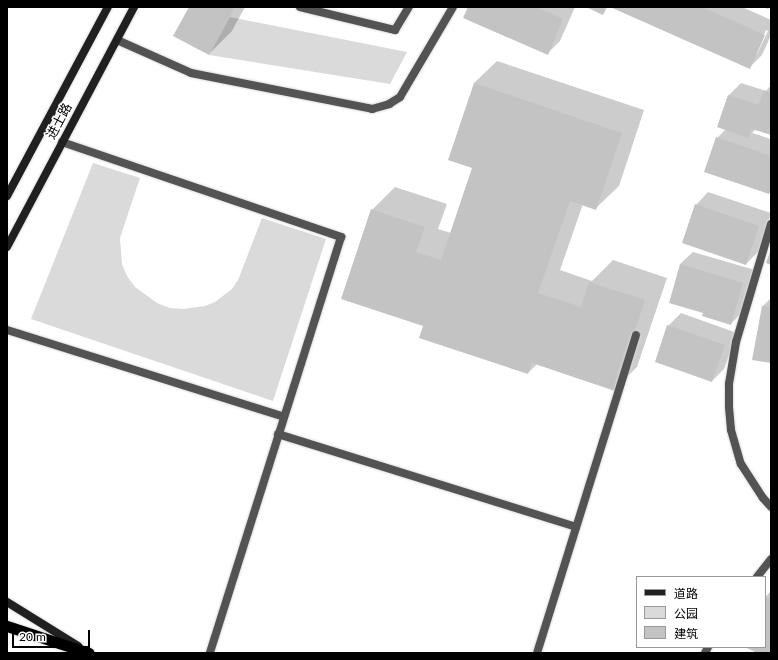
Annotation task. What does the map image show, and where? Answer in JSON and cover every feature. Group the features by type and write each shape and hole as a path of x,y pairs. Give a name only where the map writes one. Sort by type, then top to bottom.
{"highway":[{"path":"7,626 89,653"}],"main road":[{"name":"进士路","path":"7,196 108,7"},
{"name":"进士路","path":"7,247 134,7"},
{"path":"7,602 89,653"}],"street":[{"path":"300,7 396,30 409,7"},
{"path":"117,40 191,73 372,109 389,104 400,96 453,7"},
{"path":"62,142 340,237 210,653"},
{"path":"771,224 736,342 729,384 731,430 741,464 763,498 771,507"},
{"path":"7,330 284,418"},
{"path":"537,653 636,335"},
{"path":"278,434 576,527"},
{"path":"758,576 771,559"}],"green space":[{"path":"230,17 407,52 390,84 209,55"},
{"path":"93,163 140,178 120,238 122,264 127,276 135,287 157,303 170,308 183,309 205,306 215,302 232,289 238,280 262,218 326,239 273,401 31,319"}],"building":[{"path":"189,7 235,7 209,55 173,36"},
{"path":"468,7 536,7 563,19 548,55 463,18"},
{"path":"586,7 607,7 603,15"},
{"path":"610,7 702,7 765,35 750,69"},
{"path":"474,83 622,133 596,210 570,201 538,293 581,307 589,282 645,300 615,391 532,363 528,374 419,338 423,326 341,299 371,209 425,227 416,252 441,260 472,168 448,160"},
{"path":"764,90 771,93 771,135 752,129 748,138 717,127 728,95 759,105"},
{"path":"716,137 771,156 771,189 769,194 704,172"},
{"path":"695,204 759,226 746,265 682,243"},
{"path":"771,249 771,265 766,263"},
{"path":"680,264 743,283 731,325 702,316 703,313 669,303"},
{"path":"762,306 771,307 771,363 752,360"},
{"path":"667,325 725,345 712,382 655,362"},
{"path":"766,597 771,599 771,653 757,653 747,648 766,648"}]}
